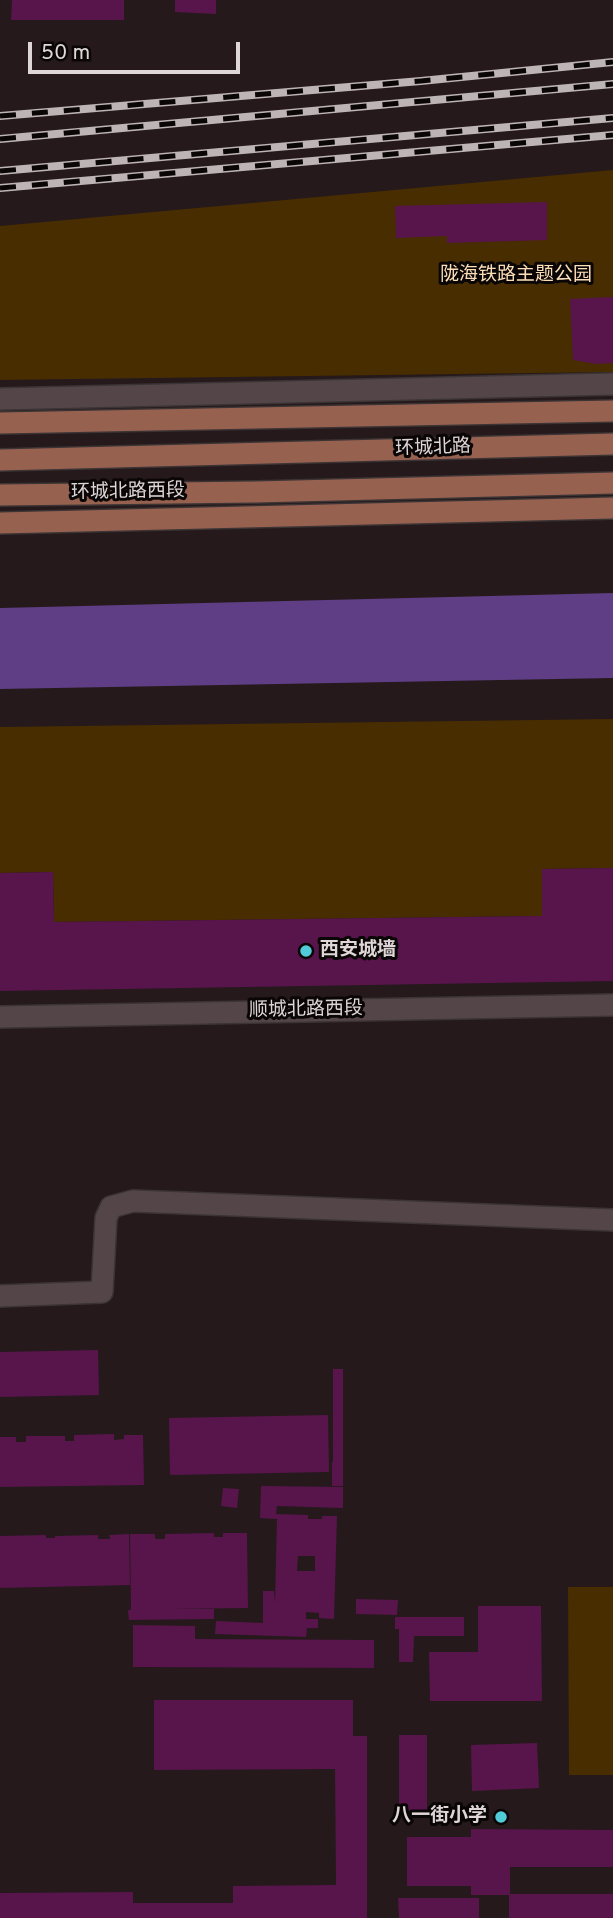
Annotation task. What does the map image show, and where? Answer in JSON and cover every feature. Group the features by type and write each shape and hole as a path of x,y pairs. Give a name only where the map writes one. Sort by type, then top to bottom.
{"main road":[{"path":"0,423 613,411"},
{"name":"环城北路","path":"254,454 613,444"},
{"name":"环城北路西段","path":"0,460 254,454"},
{"name":"环城北路","path":"256,492 613,483"},
{"name":"环城北路西段","path":"0,495 256,492"},
{"path":"0,523 613,508"}],"street":[{"path":"0,399 613,384"},
{"name":"顺城北路西段","path":"0,1017 613,1005"},
{"path":"0,1296 102,1292 106,1218 111,1207 133,1200 613,1220"}],"green space":[{"name":"陇海铁路主题公园","path":"613,170 613,372 0,380 0,226"},
{"path":"613,719 613,868 542,869 542,916 54,922 53,872 0,873 0,727"},
{"path":"568,1587 613,1587 613,1775 569,1775"}],"shaded area":[{"path":"613,593 613,678 0,689 0,608"}],"building":[{"path":"12,0 124,0 124,20 11,20"},
{"path":"175,0 216,0 216,14 175,12"},
{"path":"547,202 547,240 447,243 447,236 396,238 395,206"},
{"path":"613,297 613,363 596,364 573,360 570,299"},
{"name":"西安城墙","path":"613,868 613,981 0,991 0,873 53,872 54,922 542,916 542,869"},
{"path":"98,1350 99,1395 0,1397 0,1352"},
{"path":"333,1369 343,1369 343,1486 332,1486"},
{"path":"328,1415 329,1472 170,1475 169,1418"},
{"path":"114,1434 114,1440 124,1439 124,1435 143,1435 144,1485 0,1487 0,1437 16,1437 16,1442 26,1442 26,1436 65,1436 65,1441 74,1441 74,1435"},
{"path":"261,1486 343,1487 343,1508 277,1506 276,1514 308,1515 308,1519 337,1516 334,1619 319,1618 319,1613 306,1612 306,1619 318,1619 318,1628 307,1628 306,1637 215,1634 216,1621 263,1623 263,1591 274,1591 275,1603 277,1519 260,1518","holes":["298,1556 315,1556 315,1571 297,1571"]},
{"path":"223,1488 239,1489 237,1508 221,1506"},
{"path":"214,1533 214,1537 223,1537 223,1533 247,1533 248,1608 170,1609 214,1609 214,1619 129,1620 130,1534 155,1534 155,1539 165,1539 165,1534"},
{"path":"129,1534 130,1585 0,1588 0,1536 46,1535 46,1538 55,1538 98,1535 98,1539 110,1539 109,1535"},
{"path":"356,1599 398,1600 397,1615 356,1614"},
{"path":"478,1606 541,1606 542,1701 430,1701 429,1652 478,1652"},
{"path":"395,1617 464,1617 464,1636 414,1636 413,1662 399,1662 399,1629 395,1629"},
{"path":"133,1625 195,1626 195,1639 374,1640 374,1668 133,1667"},
{"path":"154,1700 353,1700 353,1736 367,1736 367,1918 0,1918 0,1893 133,1892 133,1903 233,1903 233,1886 336,1885 335,1769 154,1770"},
{"path":"399,1735 427,1735 427,1811 399,1811"},
{"path":"537,1743 539,1788 472,1791 471,1745"},
{"path":"471,1829 613,1830 613,1867 510,1867 510,1894 613,1894 613,1918 509,1918 509,1895 471,1895 471,1886 407,1886 407,1837 471,1837"},
{"path":"398,1898 479,1898 479,1918 399,1918"}],"railway":[{"path":"0,116 613,62"},
{"path":"0,139 613,84"},
{"path":"0,171 613,118"},
{"path":"0,188 613,135"}],"place":[{"name":"西安城墙","path":"306,951"},
{"name":"八一街小学","path":"501,1817"}]}
